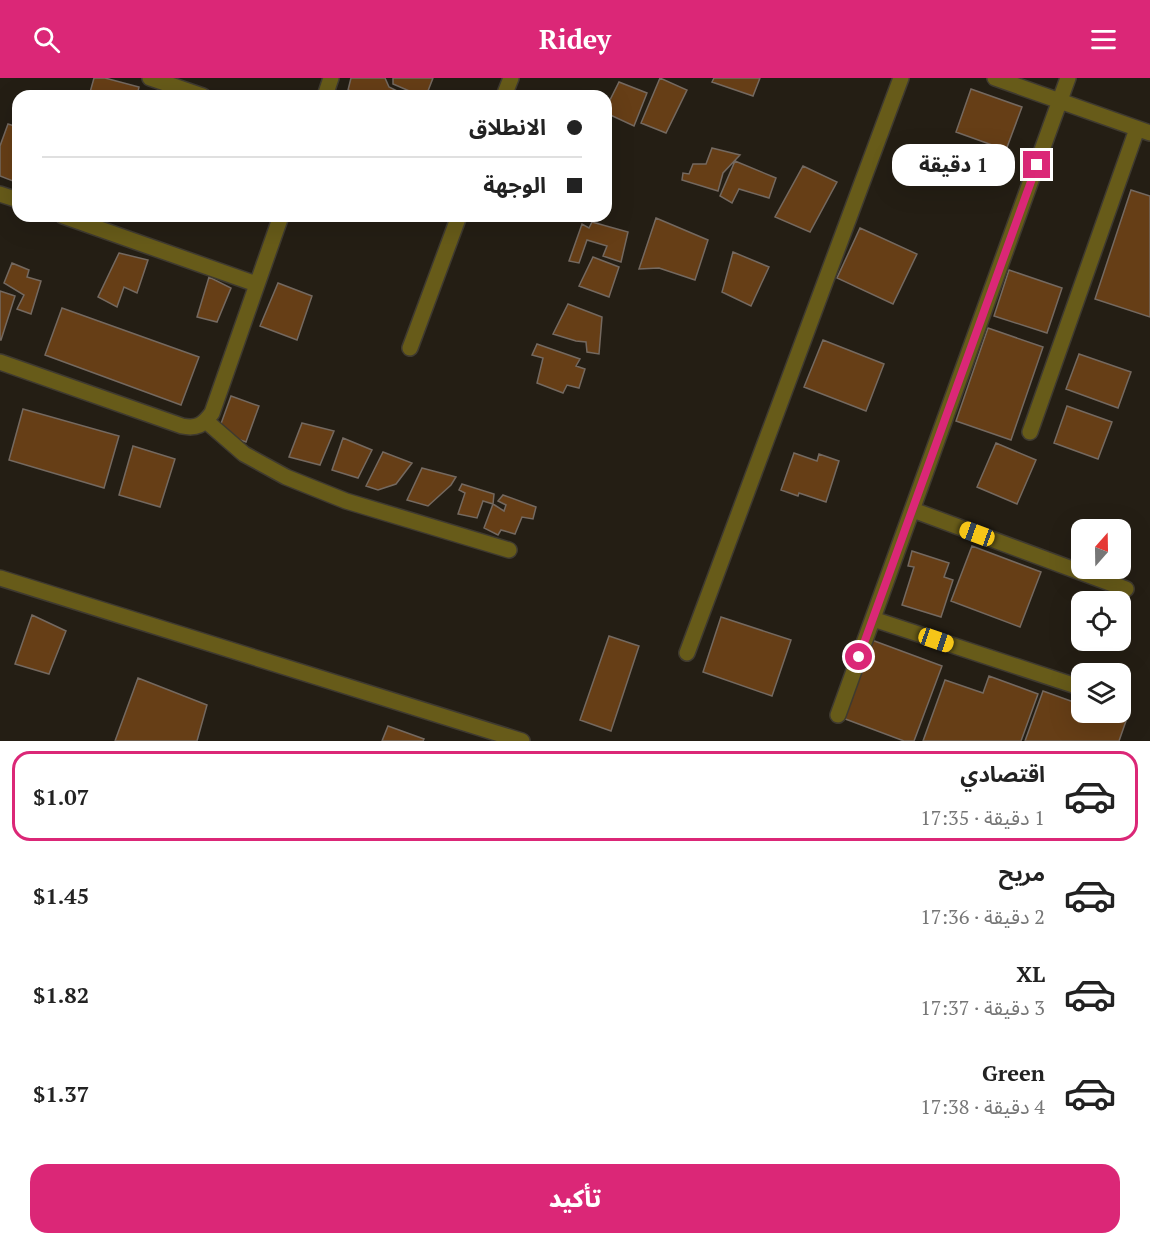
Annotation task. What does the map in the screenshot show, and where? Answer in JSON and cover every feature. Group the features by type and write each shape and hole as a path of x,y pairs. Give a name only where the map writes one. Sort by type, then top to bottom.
{"street":[{"path":"150,78 185,90"},
{"path":"687,653 901,78"},
{"path":"995,78 1144,131 1030,432"},
{"path":"838,715 1068,78"},
{"path":"80,222 256,284"},
{"path":"0,362 182,426 192,428 201,426 212,413 279,222"},
{"path":"410,348 457,222"},
{"path":"206,421 244,454 286,477 346,501 509,550"},
{"path":"913,510 1126,589"},
{"path":"0,578 522,741"},
{"path":"873,619 1071,684"}],"building":[{"path":"94,78 105,78 139,87 138,90 91,90"},
{"path":"351,78 385,78 389,87 395,90 348,90"},
{"path":"393,78 433,78 428,90 407,90 393,84"},
{"path":"660,78 687,90 666,133 641,123"},
{"path":"714,78 760,78 753,96 712,82"},
{"path":"619,82 647,93 634,126 612,116 612,96"},
{"path":"971,89 1022,107 1006,150 956,132"},
{"path":"8,124 12,125 12,181 0,176 0,146"},
{"path":"712,148 740,155 723,173 718,191 682,180 683,173 689,174 693,164 706,164"},
{"path":"735,161 776,178 769,198 739,189 732,203 720,196"},
{"path":"803,166 837,182 810,232 775,217"},
{"path":"1131,190 1150,196 1150,317 1095,299"},
{"path":"656,218 708,240 695,280 659,268 639,269"},
{"path":"592,222 628,232 621,262 603,256 607,246 587,240 579,263 569,261 582,224 589,228"},
{"path":"860,228 917,254 893,304 837,278"},
{"path":"733,252 769,267 751,306 722,292"},
{"path":"119,253 148,260 137,293 124,287 117,307 98,297"},
{"path":"593,257 619,267 609,297 579,286"},
{"path":"12,263 29,270 27,277 41,281 31,314 17,309 24,295 4,283"},
{"path":"1009,270 1062,288 1047,333 994,316"},
{"path":"209,277 231,288 217,322 197,317"},
{"path":"278,283 312,296 297,340 260,326"},
{"path":"0,291 15,296 1,340 0,340"},
{"path":"568,304 602,317 599,354 587,352 586,342 553,334"},
{"path":"62,308 199,357 181,405 45,355"},
{"path":"988,328 1043,347 1011,440 956,421"},
{"path":"823,340 884,364 866,411 804,387"},
{"path":"537,344 580,359 576,366 585,369 579,388 567,385 563,393 537,383 543,358 532,355"},
{"path":"1079,354 1131,372 1118,408 1066,389"},
{"path":"231,396 259,406 246,442 218,432"},
{"path":"1067,406 1112,422 1098,459 1054,443"},
{"path":"23,409 119,436 104,488 9,460"},
{"path":"302,423 334,431 320,465 289,457"},
{"path":"343,438 372,450 358,478 332,470"},
{"path":"996,443 1036,460 1017,504 977,487"},
{"path":"133,446 175,459 160,507 119,495"},
{"path":"383,452 412,463 396,484 378,490 366,486"},
{"path":"794,453 817,461 819,454 839,461 826,502 781,490"},
{"path":"422,468 456,477 451,485 428,506 407,500"},
{"path":"462,484 494,494 493,504 483,501 477,518 458,514 465,493 459,490"},
{"path":"503,495 536,507 533,519 522,517 515,534 501,530 498,535 484,528 493,504 504,511 506,505 498,501"},
{"path":"972,546 1041,572 1020,627 951,601"},
{"path":"912,551 949,563 944,577 953,580 941,617 902,605 914,567 908,566"},
{"path":"32,615 66,631 49,674 15,664"},
{"path":"721,617 791,640 772,696 703,672"},
{"path":"609,636 639,646 611,731 580,720"},
{"path":"869,639 942,666 914,741 904,741 840,717"},
{"path":"989,676 1038,694 1021,741 923,741 945,680 983,693"},
{"path":"138,678 207,705 197,741 115,741"},
{"path":"1043,691 1071,701 1071,723 1125,723 1119,741 1025,741"},
{"path":"388,726 424,739 423,741 382,741"}],"route":[{"path":"859,657 1037,165"}]}
